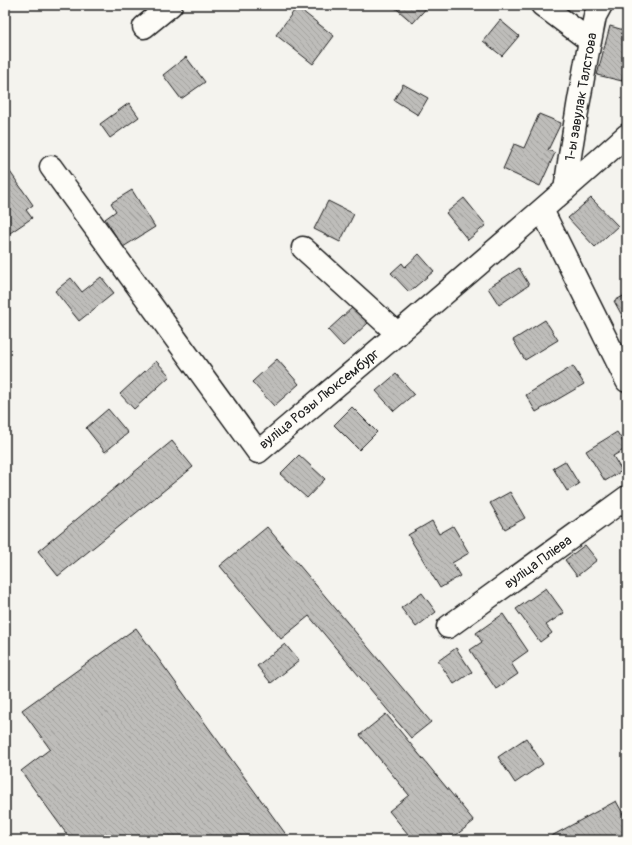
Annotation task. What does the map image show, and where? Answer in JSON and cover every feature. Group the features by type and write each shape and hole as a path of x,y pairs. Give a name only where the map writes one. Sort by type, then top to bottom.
{"street":[{"path":"144,27 171,5"},
{"path":"542,5 590,41"},
{"name":"1-ы завулак Талстова","path":"565,190 570,150 590,41 595,16 601,5"},
{"name":"вуліца Розы Люксембург","path":"51,168 258,452 398,334 627,135"},
{"path":"542,210 627,381"},
{"path":"303,248 398,334"},
{"name":"вуліца Пліева","path":"448,627 627,497"}],"building":[{"path":"392,5 429,5 413,23"},
{"path":"297,7 334,36 313,64 276,35"},
{"path":"500,20 519,36 502,56 483,41"},
{"path":"610,26 627,31 627,61 622,81 597,75"},
{"path":"186,57 205,82 181,99 163,75"},
{"path":"403,84 428,98 418,115 394,100"},
{"path":"129,103 139,117 110,138 100,124"},
{"path":"539,114 561,123 548,150 555,153 540,186 503,169 514,144 524,148"},
{"path":"6,166 33,205 26,210 32,218 7,235 5,233"},
{"path":"132,190 155,227 123,247 105,219 116,211 111,203"},
{"path":"464,198 486,225 468,240 446,213"},
{"path":"591,198 618,226 595,247 568,218"},
{"path":"328,201 354,214 340,242 314,229"},
{"path":"419,254 434,271 409,292 391,273 402,263 405,267"},
{"path":"519,268 529,285 499,305 488,288"},
{"path":"101,277 114,293 79,321 55,291 71,278 82,292"},
{"path":"627,294 627,320 625,321 614,301"},
{"path":"353,307 368,323 343,346 328,330"},
{"path":"545,320 558,340 525,360 513,340"},
{"path":"277,359 299,384 274,406 252,382"},
{"path":"156,361 170,376 134,409 120,394"},
{"path":"573,366 584,384 536,412 526,395"},
{"path":"396,374 414,394 394,411 376,391"},
{"path":"352,407 377,432 359,450 334,425"},
{"path":"108,409 128,433 105,452 86,428"},
{"path":"617,432 627,448 613,456 622,471 605,481 586,451"},
{"path":"172,441 193,467 58,576 38,551"},
{"path":"299,455 325,479 307,498 280,474"},
{"path":"565,461 579,484 567,491 553,468"},
{"path":"510,492 525,518 505,529 490,503"},
{"path":"432,521 439,534 453,526 469,553 452,563 460,576 440,588 408,535"},
{"path":"267,527 431,722 411,738 309,616 281,639 220,566"},
{"path":"585,545 597,560 577,576 565,560"},
{"path":"546,588 564,613 546,625 552,633 540,642 516,609"},
{"path":"422,593 436,612 416,627 401,608"},
{"path":"503,614 528,651 511,663 518,674 496,689 470,650 482,642 476,633"},
{"path":"136,628 290,840 71,840 21,771 50,749 22,710"},
{"path":"285,644 299,661 271,683 257,666"},
{"path":"456,648 472,672 454,684 438,661"},
{"path":"386,714 474,821 450,840 413,840 389,811 409,795 360,735"},
{"path":"526,738 543,764 515,783 498,757"},
{"path":"616,801 627,821 627,840 546,839"}]}
